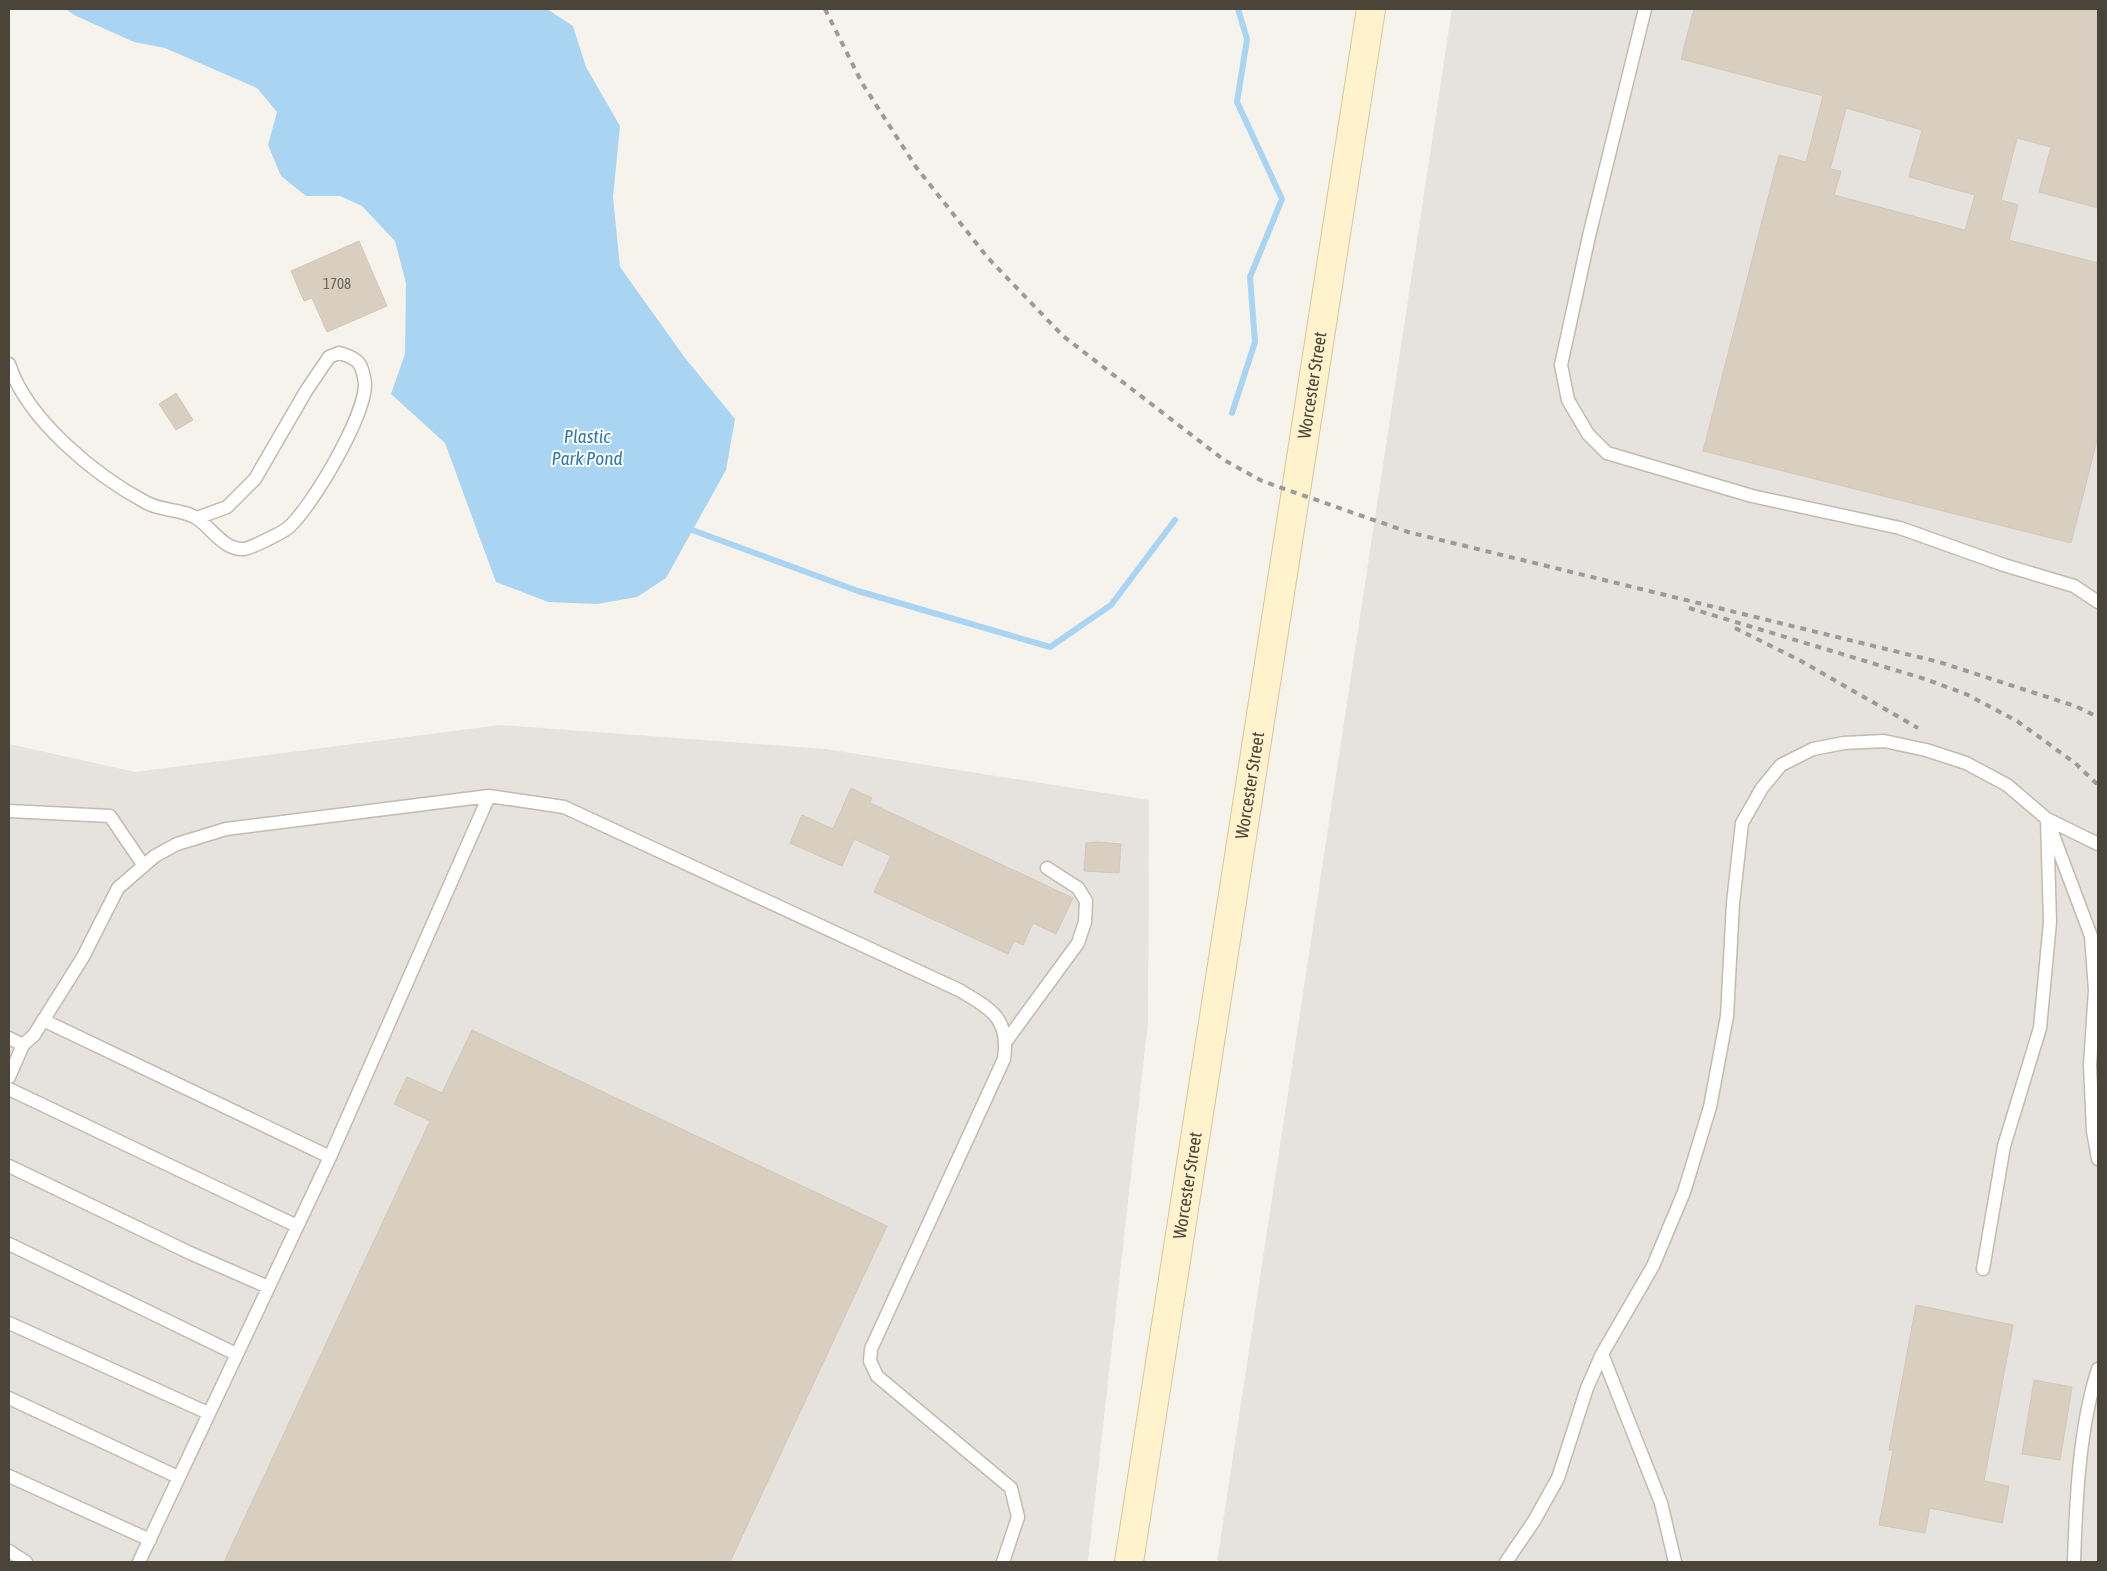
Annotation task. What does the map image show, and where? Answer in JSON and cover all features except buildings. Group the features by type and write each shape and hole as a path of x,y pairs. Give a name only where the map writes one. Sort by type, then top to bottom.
{"main road":[{"name":"Worcester Street","path":"1128,1562 1371,9"}],"lane":[{"path":"1645,9 1589,236 1561,365 1568,400 1588,434 1607,452 1752,496 1900,528 2004,565 2074,586 2098,602"},
{"path":"9,364 14,378 41,418 90,466 149,504 197,518 211,532 229,545 245,549 288,528 318,490 358,415 365,385 360,365 349,356 339,353 329,357 306,391 255,478 227,507 197,518"},
{"path":"1506,1562 1534,1521 1558,1478 1587,1388 1602,1354 1653,1266 1684,1192 1710,1107 1727,1016 1733,903 1742,823 1768,780 1781,765 1813,749 1844,742 1884,741 1926,750 1966,763 2007,785 2047,819 2098,844"},
{"path":"139,1562 330,1157 489,796"},
{"path":"9,1077 23,1045 34,1035 83,957 118,888 155,856 177,844 226,829 489,796 564,807 959,990 984,1005 1003,1027 1007,1040 1004,1059 871,1349 870,1361 877,1376 912,1408 1011,1488 1018,1517 1003,1562"},
{"path":"9,811 110,816 144,866"},
{"path":"2047,819 2091,936 2095,990 2090,1065 2093,1131 2098,1159"},
{"path":"1983,1269 2004,1146 2040,1028 2050,922 2047,819"},
{"path":"1007,1040 1078,943 1085,922 1086,901 1078,888 1047,868"},
{"path":"43,1020 330,1157"},
{"path":"9,1038 23,1045"},
{"path":"9,1090 297,1226"},
{"path":"9,1166 190,1253 268,1287"},
{"path":"9,1244 236,1354"},
{"path":"9,1323 208,1413"},
{"path":"1602,1354 1661,1503 1676,1562"},
{"path":"2074,1562 2075,1515 2083,1447 2092,1389 2098,1369"},
{"path":"9,1398 178,1477"},
{"path":"9,1476 150,1540"},
{"path":"9,1551 26,1562"}],"shaded area":[{"path":"1452,9 2098,9 2098,1562 1217,1562"},
{"path":"500,725 825,749 1149,800 1148,1022 1088,1562 9,1562 9,744 135,772"}],"water":[{"name":"Plastic Park Pond","path":"66,9 547,9 573,26 586,67 620,126 613,197 620,267 685,358 735,419 726,470 666,578 637,597 597,604 548,602 496,582 445,443 391,394 405,354 406,283 395,241 362,206 340,196 306,196 281,176 268,145 277,112 257,88 165,48 134,42 74,15"}],"waterway":[{"path":"1232,413 1255,342 1250,277 1282,199 1237,102 1247,39 1238,9"},
{"path":"684,527 858,591 1050,647 1111,605 1175,520"}],"railway":[{"path":"825,9 862,83 916,167 988,258 1063,336 1224,460 1262,481 1408,532 1939,662 2075,706 2098,717"},
{"path":"1689,608 1925,679 1966,694 2017,721 2075,763 2098,785"},
{"path":"1735,628 1801,661 1918,728"}]}
